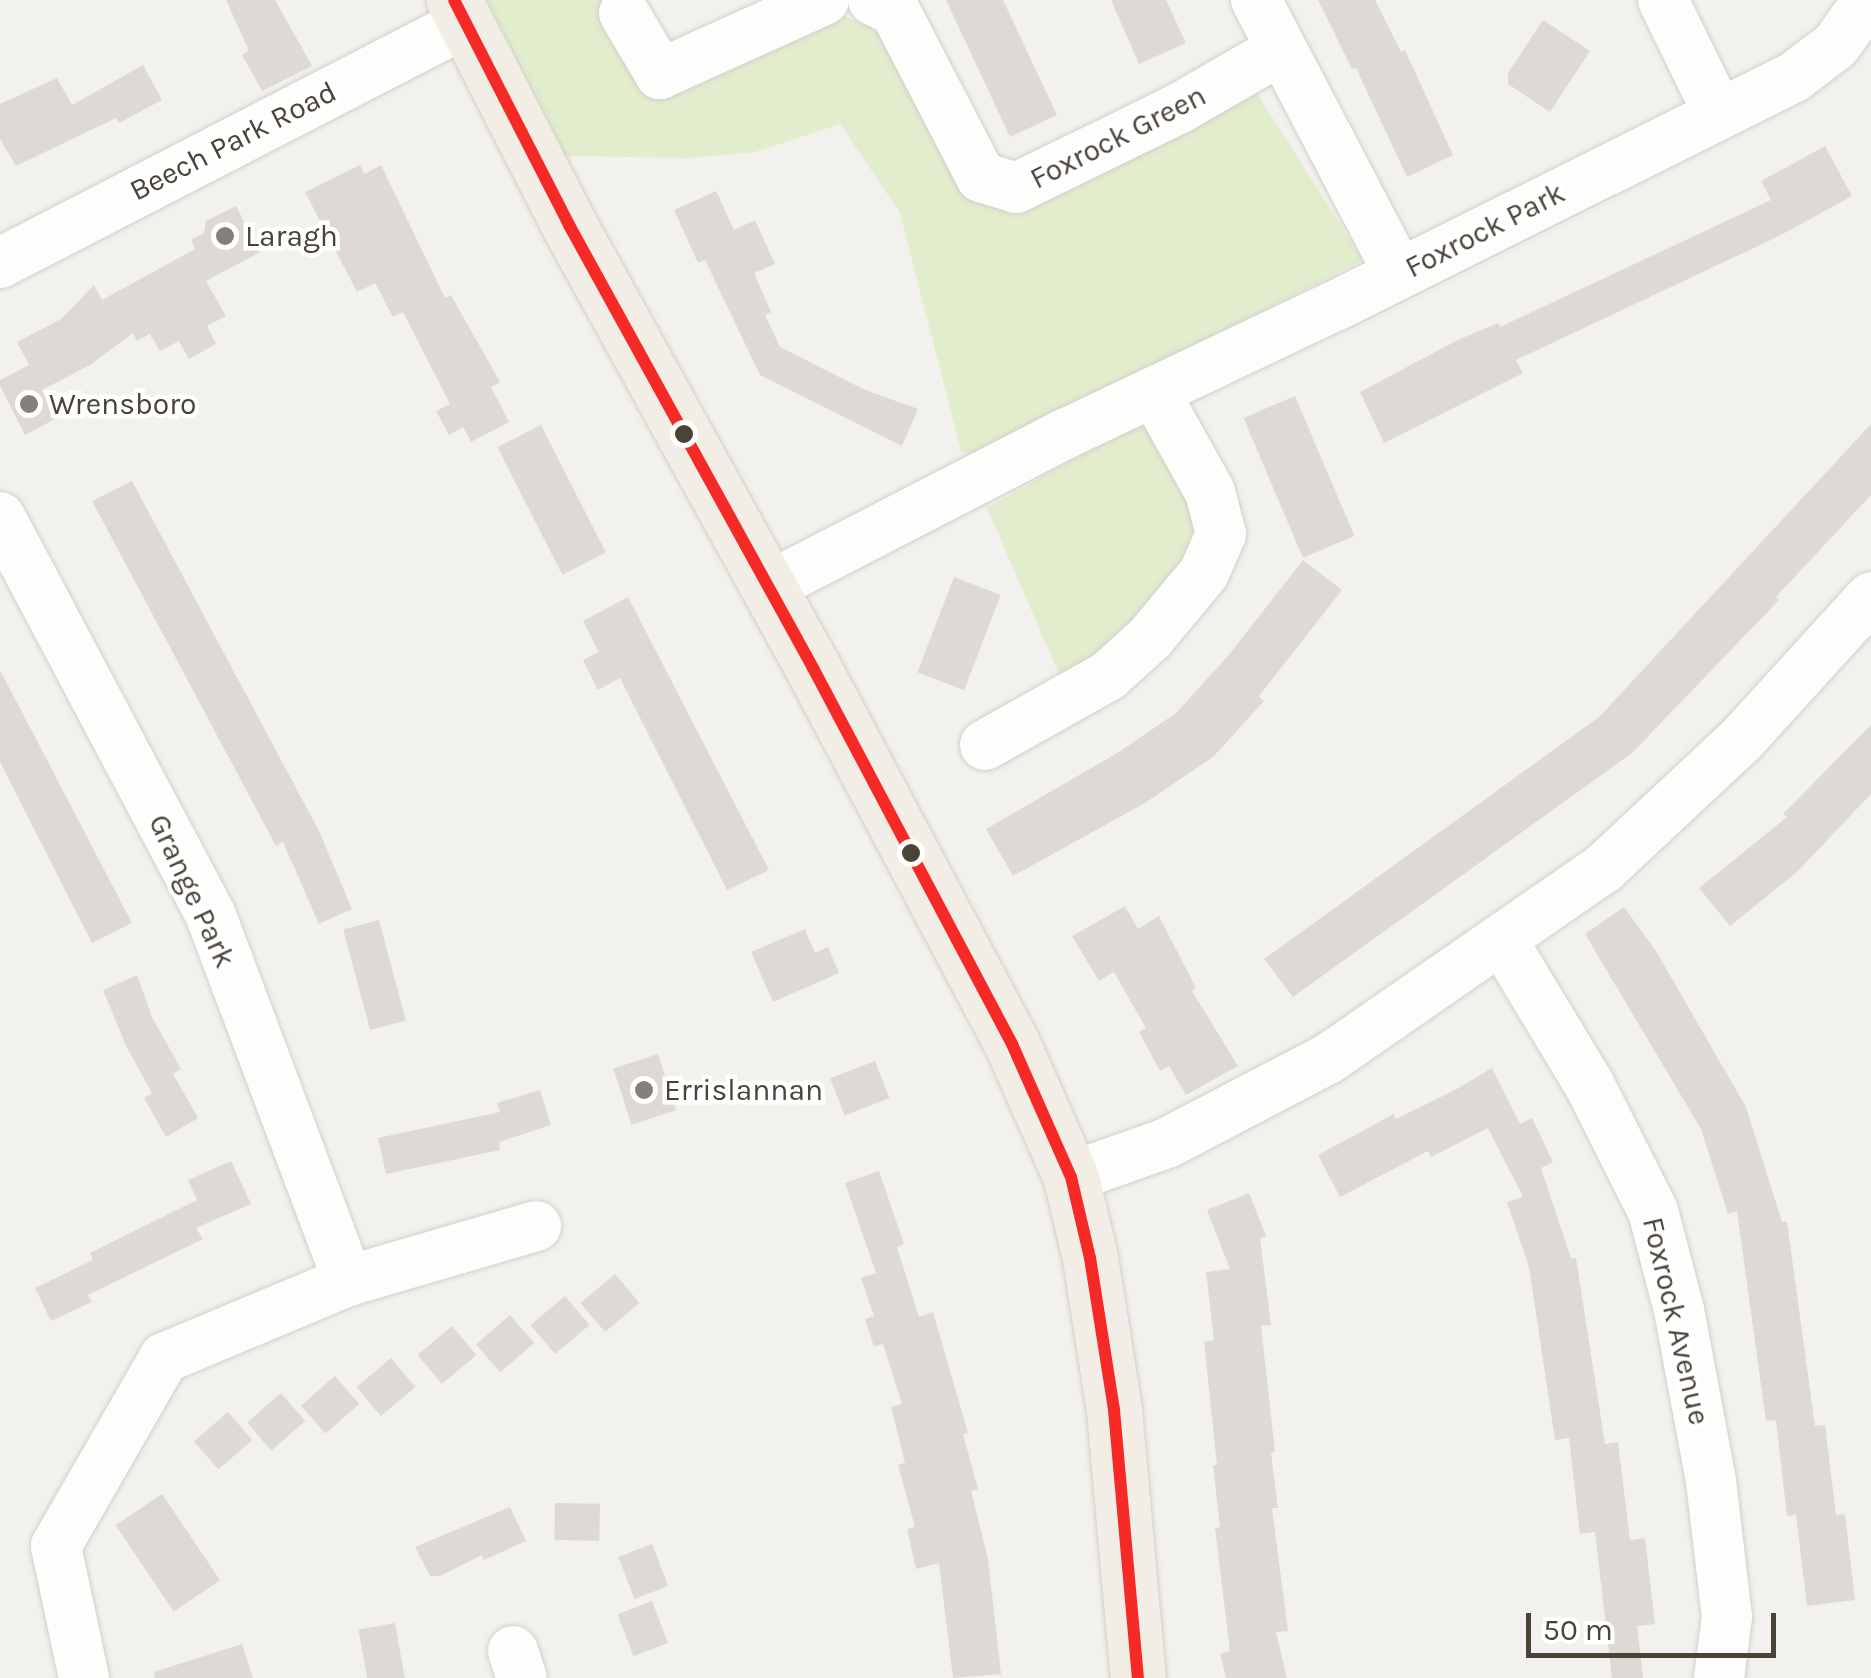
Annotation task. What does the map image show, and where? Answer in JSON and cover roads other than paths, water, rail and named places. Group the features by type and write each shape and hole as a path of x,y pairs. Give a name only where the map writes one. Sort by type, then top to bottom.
{"main road":[{"path":"461,11 570,225 1012,1044 1071,1177 1090,1258 1114,1410 1138,1678"}],"street":[{"path":"624,13 660,74 824,0"},
{"name":"Foxrock Green","path":"873,0 896,12 981,177 1016,188 1178,109 1280,50"},
{"path":"1256,0 1399,274"},
{"path":"1663,0 1718,112"},
{"name":"Foxrock Park","path":"768,587 1808,67 1836,45 1868,0"},
{"name":"Beech Park Road","path":"0,262 461,11"},
{"path":"985,745 1108,676 1150,638 1204,573 1222,534 1210,492 1155,392"},
{"name":"Grange Park","path":"0,517 210,916 348,1281"},
{"path":"1071,1177 1167,1143 1328,1059 1604,868 1741,740 1871,597"},
{"name":"Foxrock Avenue","path":"1502,940 1589,1084 1653,1211 1679,1310 1712,1481 1727,1617 1718,1678"},
{"path":"84,1678 56,1546 164,1358 348,1281 536,1226"}],"place":[{"name":"Laragh","path":"225,236"},
{"name":"Wrensboro","path":"29,404"},
{"name":"Errislannan","path":"644,1090"}]}
